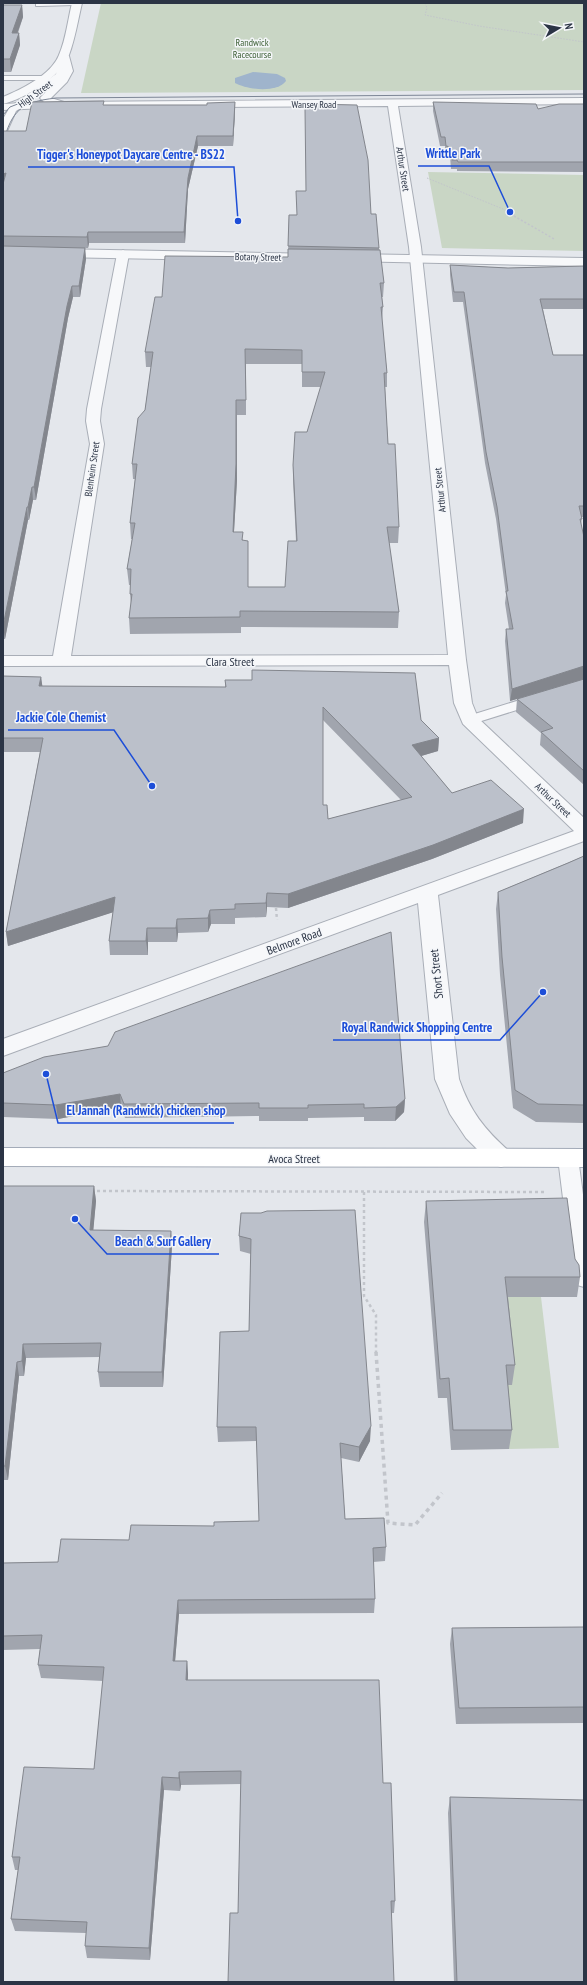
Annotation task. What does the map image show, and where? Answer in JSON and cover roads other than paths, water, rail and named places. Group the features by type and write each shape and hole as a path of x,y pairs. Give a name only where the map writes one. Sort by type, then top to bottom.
{"main road":[{"name":"Avoca Street","path":"3,1157 576,1158"}],"street":[{"name":"High Street","path":"72,105 52,102 45,98 63,80 68,71 64,56 75,3"},
{"name":"High Street","path":"3,101 24,99 64,56"},
{"name":"Wansey Road","path":"3,107 24,99 45,105 393,104 584,101"},
{"name":"Arthur Street","path":"393,104 417,259 457,660 463,703 470,720 486,738 584,829"},
{"name":"Botany Street","path":"3,252 584,262"},
{"name":"Blenheim Street","path":"61,661 97,444 93,421 94,409 122,254"},
{"name":"Clara Street","path":"3,660 457,660"},
{"name":"Belmore Road","path":"3,1048 584,834"},
{"name":"Short Street","path":"427,892 447,1079 468,1126 502,1158"}],"lane":[{"path":"39,4 75,3"},
{"name":"High Street","path":"3,130 10,113 24,99 59,76 62,70 64,56"},
{"path":"3,78 44,78"},
{"path":"470,720 584,684"},
{"path":"576,1158 572,1192 584,1279"}],"water":[{"path":"253,72 277,74 285,78 286,81 282,85 269,89 254,89 235,83 235,78"}],"tram line":[{"path":"3,143 6,132 14,115 26,105 56,98 584,94"},
{"path":"3,115 10,107 28,100"}],"place":[{"name":"Writtle Park","path":"510,212"},
{"name":"Tigger's Honeypot Daycare Centre - BS22","path":"238,221"},
{"name":"Jackie Cole Chemist","path":"152,786"},
{"name":"Royal Randwick Shopping Centre","path":"543,992"},
{"name":"El Jannah (Randwick) chicken shop","path":"46,1074"},
{"name":"Beach & Surf Gallery","path":"75,1219"}],"park label":[{"name":"Randwick Racecourse","path":"252,48"}]}
